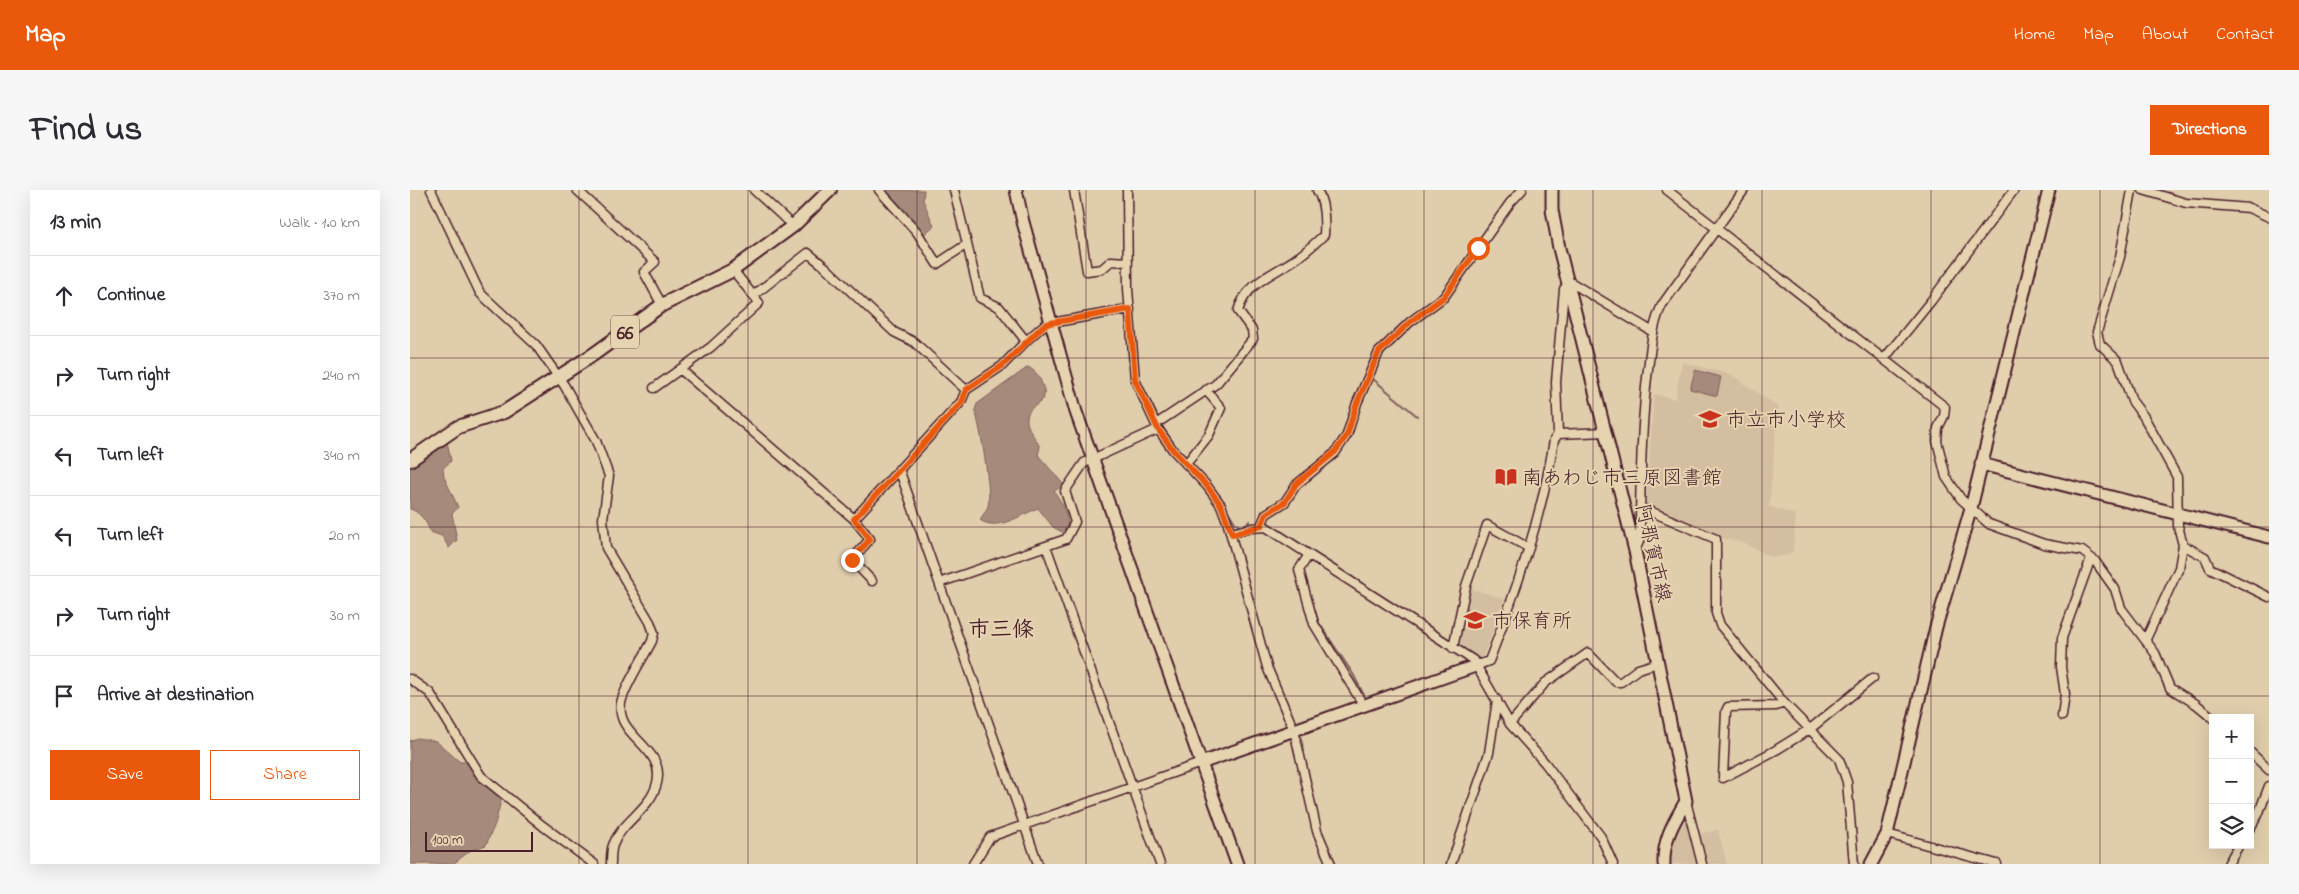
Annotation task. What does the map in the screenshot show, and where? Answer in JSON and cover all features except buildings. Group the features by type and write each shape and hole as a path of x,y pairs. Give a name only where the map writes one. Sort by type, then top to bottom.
{"main road":[{"name":"66","path":"410,460 443,435 458,427 504,412 594,354 662,304 733,270 792,226 830,190"}],"street":[{"path":"431,190 480,293 530,337 558,377 596,441 609,476 603,520 606,548 633,591 654,633 652,641 621,704 625,725 646,747 658,765 658,781 648,802 613,845 611,864"},
{"path":"577,190 654,262 644,272 662,304"},
{"path":"754,190 792,226"},
{"path":"879,190 917,232 937,264 967,244"},
{"path":"954,190 980,298 999,306 1026,341"},
{"path":"1016,190 1022,222 1076,412 1237,864"},
{"path":"1074,190 1088,271 1102,269 1111,261 1128,262"},
{"path":"1127,190 1128,262 1135,380 1157,426 1221,505 1232,534 1266,667 1294,730 1317,831 1331,864"},
{"path":"939,583 1066,539 1075,522 1065,491 1084,463 1157,426 1216,384 1252,339 1252,330 1238,311 1242,298 1252,287 1299,257 1324,234 1325,221 1321,197 1317,190"},
{"path":"1261,526 1266,514 1285,502 1296,484 1335,452 1343,441 1379,352 1410,322 1444,297 1522,190"},
{"name":"阿那賀市線","path":"1552,190 1555,227 1635,551 1686,801"},
{"path":"1667,190 1945,407 1944,416 1938,428 1937,441 1946,477 1960,499 1989,524 2044,544 2082,551 2091,558 2115,589 2121,608 2146,638 2155,653 2170,688 2209,715"},
{"path":"1635,551 1640,539 1642,418 1652,332 1662,305 1744,190"},
{"path":"1884,360 2014,190"},
{"path":"1871,864 1887,834 1936,627 1970,508 2049,190"},
{"path":"2132,190 2120,257 2097,332 2100,344 2118,361 2132,401 2144,417 2177,477 2177,514 2183,545 2179,568 2146,638"},
{"path":"2143,190 2186,202 2249,208 2269,217"},
{"path":"754,295 808,254 824,266 894,332 914,342 966,390"},
{"path":"654,388 710,347 759,303 733,270"},
{"path":"973,864 990,837 1489,661 1517,587 1540,515 1554,440 1558,434 1556,382 1564,288 1568,282 1652,332"},
{"path":"854,519 962,402 966,390 1002,366 1043,326 1050,323 1130,309"},
{"path":"680,369 854,519 870,539 852,560 872,581"},
{"path":"1186,464 1210,435 1221,408 1206,390"},
{"path":"1558,434 1606,432"},
{"path":"1981,464 2269,536"},
{"path":"900,469 1038,864"},
{"path":"1640,507 1716,539 1716,613 1720,626 1784,703 1839,760 1844,769 1854,864"},
{"path":"1453,648 1466,586 1487,525 1529,548"},
{"path":"1232,534 1261,526 1478,665 1510,724 1545,763 1601,837 1613,864"},
{"path":"2183,545 2205,557 2210,568 2269,597"},
{"path":"1046,546 1160,864"},
{"path":"1308,556 1299,570 1314,624 1364,706"},
{"path":"2062,716 2066,694 2061,667 2062,638 2091,558"},
{"path":"1510,724 1545,684 1588,653 1616,682 1621,682 1638,669 1658,663"},
{"path":"1784,703 1776,706 1728,707 1726,711 1723,778 1776,750 1810,729 1873,678"},
{"path":"410,679 430,692 481,776 528,815 594,864"},
{"path":"1451,864 1488,753 1497,700"},
{"path":"2254,756 2269,770"},
{"path":"2254,822 2269,786"},
{"path":"1664,864 1667,836 1686,801"},
{"path":"1686,801 1702,864"},
{"path":"1887,834 1997,864"},
{"path":"2228,864 2237,849"}],"shaded area":[{"path":"886,190 924,190 923,200 934,226 923,235 914,220"},
{"path":"1682,362 1732,375 1778,407 1769,506 1796,515 1793,552 1784,556 1770,557 1744,543 1714,536 1646,507 1654,394 1675,399"},
{"path":"1028,367 1037,374 1041,381 1044,396 1031,409 1027,422 1040,447 1038,455 1064,485 1054,491 1062,503 1067,516 1068,526 1062,532 1053,527 1038,508 1001,523 987,523 980,520 988,506 989,499 987,474 975,410 977,404"},
{"path":"1695,370 1721,377 1717,396 1690,389"},
{"path":"447,441 451,461 443,468 444,477 458,507 452,514 457,540 449,548 442,536 430,532 423,518 417,512 410,509 410,467"},
{"path":"1470,588 1505,599 1483,656 1479,659 1457,645"},
{"path":"417,738 436,741 460,762 466,762 501,801 495,824 486,845 471,850 453,864 410,864 410,741"},
{"path":"1678,822 1686,823 1698,864 1669,864 1670,841"},
{"path":"1718,830 1727,864 1705,864 1698,834"}],"waterway":[{"path":"1138,377 1159,419"},
{"path":"1373,379 1417,416"},
{"path":"1160,423 1176,447 1187,459"},
{"path":"1190,463 1215,491"},
{"path":"1226,508 1236,524 1241,527 1250,521"},
{"path":"1309,592 1319,623 1353,674 1366,699"}],"place":[{"name":"市立市小学校","path":"1710,419"},
{"name":"南あわじ市三原図書館","path":"1506,477"},
{"name":"市保育所","path":"1475,620"}],"district":[{"name":"市三條","path":"1001,628"}],"route":[{"path":"852,560 870,539 854,519 962,402 966,390 1002,366 1043,326 1050,323 1130,309 1135,380 1158,429 1173,450 1207,486 1221,505 1232,534 1261,526 1266,514 1285,502 1296,484 1335,452 1347,435 1357,403 1379,352 1410,322 1444,297 1478,248"}]}
